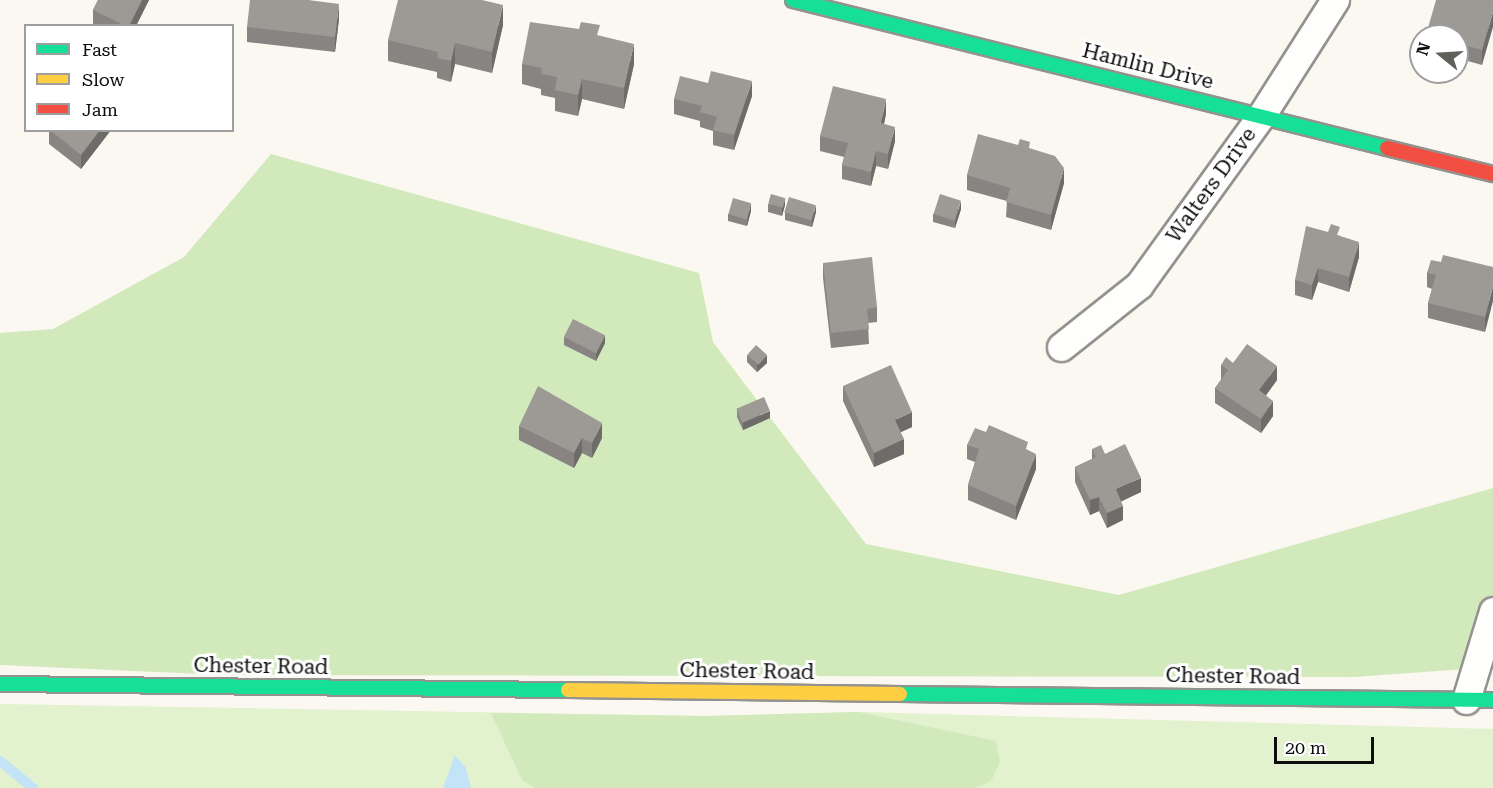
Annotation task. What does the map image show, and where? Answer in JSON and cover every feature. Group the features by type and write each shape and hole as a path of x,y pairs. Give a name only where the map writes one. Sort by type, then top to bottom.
{"main road":[{"name":"Hamlin Drive","path":"805,2 1493,174"},
{"name":"Chester Road","path":"0,684 1493,700"}],"street":[{"name":"Walters Drive","path":"1061,347 1139,285 1261,116 1335,0"},
{"path":"1466,700 1493,611"}],"green space":[{"path":"271,154 699,273 713,342 866,544 1119,595 1493,488 1493,667 1354,677 224,675 0,665 0,333 53,329 184,257"},
{"path":"0,704 706,716 859,712 1493,729 1493,788 0,788"},
{"path":"859,712 996,741 1000,762 991,781 975,788 535,788 522,780 491,713 706,716"}],"water":[{"path":"455,755 466,768 471,788 443,788"}],"building":[{"path":"98,0 142,0 130,24 122,24 93,10"},
{"path":"250,0 308,0 339,4 335,37 247,27"},
{"path":"398,0 482,0 503,5 492,52 455,43 451,61 437,58 438,52 388,40"},
{"path":"1436,0 1493,0 1493,12 1482,50 1469,46 1469,24 1429,24"},
{"path":"530,22 579,29 581,22 600,25 597,35 634,44 624,88 582,79 578,95 555,90 557,77 541,74 542,68 522,64"},
{"path":"711,71 752,81 734,135 713,130 717,117 700,112 702,106 674,99 680,76 708,83"},
{"path":"833,86 886,99 881,123 895,127 888,154 876,151 871,172 842,165 848,143 820,136"},
{"path":"52,132 98,132 81,155"},
{"path":"978,134 1018,145 1020,139 1030,142 1029,148 1055,156 1064,168 1051,215 1006,202 1010,188 967,175"},
{"path":"771,194 785,198 783,208 768,204"},
{"path":"940,194 961,201 954,221 934,214"},
{"path":"789,197 816,205 811,220 784,212"},
{"path":"733,198 751,203 747,220 728,214"},
{"path":"1331,224 1340,227 1337,235 1359,242 1349,277 1318,268 1312,285 1295,280 1306,226 1328,232"},
{"path":"1443,255 1493,267 1493,286 1485,317 1428,303 1436,275 1427,273 1431,260 1441,262"},
{"path":"872,257 877,307 867,309 869,329 831,333 823,263"},
{"path":"573,319 605,335 596,353 564,337"},
{"path":"1247,344 1277,366 1259,390 1273,401 1261,419 1215,388 1228,370 1221,365 1226,357 1233,363"},
{"path":"756,345 767,355 758,365 747,355"},
{"path":"891,365 912,412 895,420 904,439 874,453 843,386"},
{"path":"538,386 602,423 592,443 582,438 574,453 519,426"},
{"path":"764,397 770,411 742,423 736,409"},
{"path":"989,425 1028,442 1026,449 1036,454 1016,506 968,485 979,449 967,445 975,428 986,432"},
{"path":"1125,444 1141,478 1116,489 1123,506 1107,513 1099,497 1090,500 1075,467 1096,457 1092,449 1101,445 1105,454"}],"waterway":[{"path":"0,761 33,788"}],"traffic: fast":[{"path":"793,0 1387,148"},
{"path":"0,684 568,690"},
{"path":"900,694 1493,700"}],"traffic: slow":[{"path":"568,690 900,694"}],"traffic: jam":[{"path":"1387,148 1493,174"}]}
